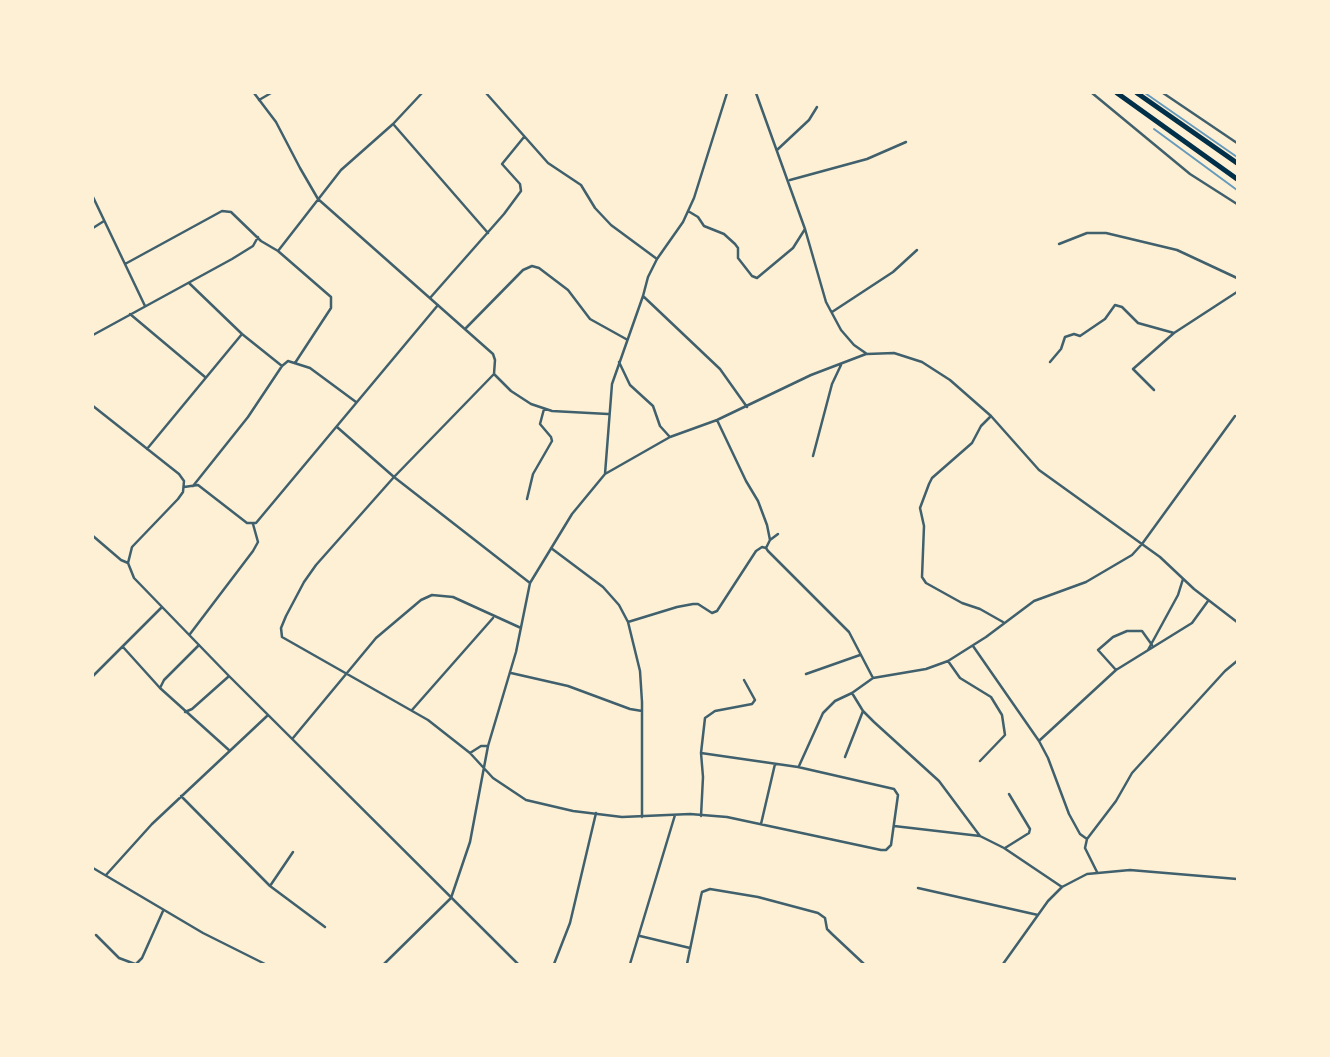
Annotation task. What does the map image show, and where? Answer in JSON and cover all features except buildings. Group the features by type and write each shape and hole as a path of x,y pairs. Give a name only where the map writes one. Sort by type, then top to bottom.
{"highway":[{"path":"1117,93 1237,179"},
{"path":"1137,93 1237,163"}],"street":[{"path":"254,93 276,122 318,199 466,328 493,354 495,360 494,374 394,477 317,565 304,582 281,628 282,637 412,710 470,753 502,785 526,800 622,817 727,817 886,850 891,845 898,795 896,790 799,767 701,753"},
{"path":"258,100 271,93"},
{"path":"278,251 341,170 393,124 422,93"},
{"path":"486,93 548,163 581,185 595,208 611,226 657,259"},
{"path":"605,474 608,414 612,384 619,362 648,277 694,198 727,93"},
{"path":"756,93 789,180 826,302 849,340 867,354"},
{"path":"1092,93 1189,174 1237,204"},
{"path":"1163,93 1237,143"},
{"path":"777,150 809,120 817,107"},
{"path":"393,124 488,233"},
{"path":"430,298 521,191 520,184 502,164 525,136"},
{"path":"789,180 867,159 906,142"},
{"path":"93,197 145,306"},
{"path":"125,264 224,210 231,212 324,290 332,300 329,311 295,363"},
{"path":"688,211 698,217 704,226 724,234 735,244 738,258 752,276 757,278 793,248 805,229"},
{"path":"93,228 104,220"},
{"path":"1059,244 1087,233 1106,233 1177,250 1237,278"},
{"path":"93,335 253,246 258,237"},
{"path":"831,312 893,272 917,250"},
{"path":"466,328 523,270 532,266 539,268 568,290 590,319 627,340"},
{"path":"189,283 242,334 282,366"},
{"path":"1154,390 1133,369 1174,333 1237,292"},
{"path":"643,296 720,369 747,407"},
{"path":"1050,362 1067,336 1080,336 1105,319 1115,304 1122,307 1138,323 1174,333"},
{"path":"184,487 205,489 245,522 258,522 438,305"},
{"path":"130,314 205,377"},
{"path":"147,449 242,334"},
{"path":"384,964 451,898 470,842 488,746 511,673 530,583 572,514 605,474 670,437 718,421 811,375 867,354 894,353 922,362 950,380 991,416 1039,471 1160,557 1208,601 1237,622"},
{"path":"193,486 288,361 310,368 356,402"},
{"path":"619,362 630,385 653,406 660,426 670,437"},
{"path":"813,456 830,392 841,365"},
{"path":"494,374 511,391 544,409 566,413 608,414"},
{"path":"93,406 179,474 184,487 178,499 132,547 128,563 134,578 518,964"},
{"path":"527,499 533,474 552,441 540,424 544,409"},
{"path":"991,416 981,426 972,443 932,478 924,496 920,515 924,526 922,577 926,583 961,603 1003,622"},
{"path":"799,767 823,713 835,701 873,678 926,669 948,661 1034,601 1086,582 1132,555 1235,416"},
{"path":"718,421 758,501 770,540"},
{"path":"336,426 394,477 530,583"},
{"path":"190,635 253,551 257,542 253,524"},
{"path":"766,548 770,540 778,534"},
{"path":"93,536 128,563"},
{"path":"628,622 667,609 693,604 698,604 712,613 716,611 756,551 762,547 849,632 873,678"},
{"path":"551,548 603,587 619,605 628,622 640,671 643,711 642,817"},
{"path":"1146,652 1153,645 1178,596 1183,579"},
{"path":"293,738 376,638 412,606 432,596 453,597 521,628"},
{"path":"1039,741 1116,670 1192,623 1208,601"},
{"path":"93,676 162,607"},
{"path":"412,710 494,617"},
{"path":"1116,670 1098,650 1113,637 1127,631 1142,631 1153,645"},
{"path":"160,688 164,680 199,645"},
{"path":"973,646 1039,741 1069,814 1080,834 1087,839"},
{"path":"123,647 160,688 230,751"},
{"path":"806,674 860,655"},
{"path":"948,661 960,678 991,697 1002,715 1005,735 980,761"},
{"path":"1097,872 1085,848 1087,839 1116,801 1132,773 1237,661"},
{"path":"511,673 568,686 630,709 643,711"},
{"path":"185,712 192,709 229,676"},
{"path":"701,816 702,729 708,715 715,711 752,704 755,700 744,680"},
{"path":"852,693 863,711 939,781 980,836"},
{"path":"845,757 863,711"},
{"path":"106,876 152,824 268,715"},
{"path":"470,753 481,746 488,746"},
{"path":"761,824 775,764"},
{"path":"1004,848 1029,833 1030,829 1009,794"},
{"path":"181,796 270,886 325,927"},
{"path":"555,964 570,923 596,813"},
{"path":"630,964 675,815"},
{"path":"894,826 980,836 1004,848 1062,887"},
{"path":"270,886 293,852"},
{"path":"93,868 163,911 265,964"},
{"path":"1003,964 1062,887 1087,874 1130,870 1237,878"},
{"path":"918,888 1038,915"},
{"path":"687,964 702,892 710,889 758,897 818,913 825,918 827,929 864,964"},
{"path":"96,935 119,958 135,964 142,958 163,911"},
{"path":"640,936 690,948"}],"waterway":[{"path":"1145,93 1237,157"},
{"path":"1154,129 1237,190"}]}
